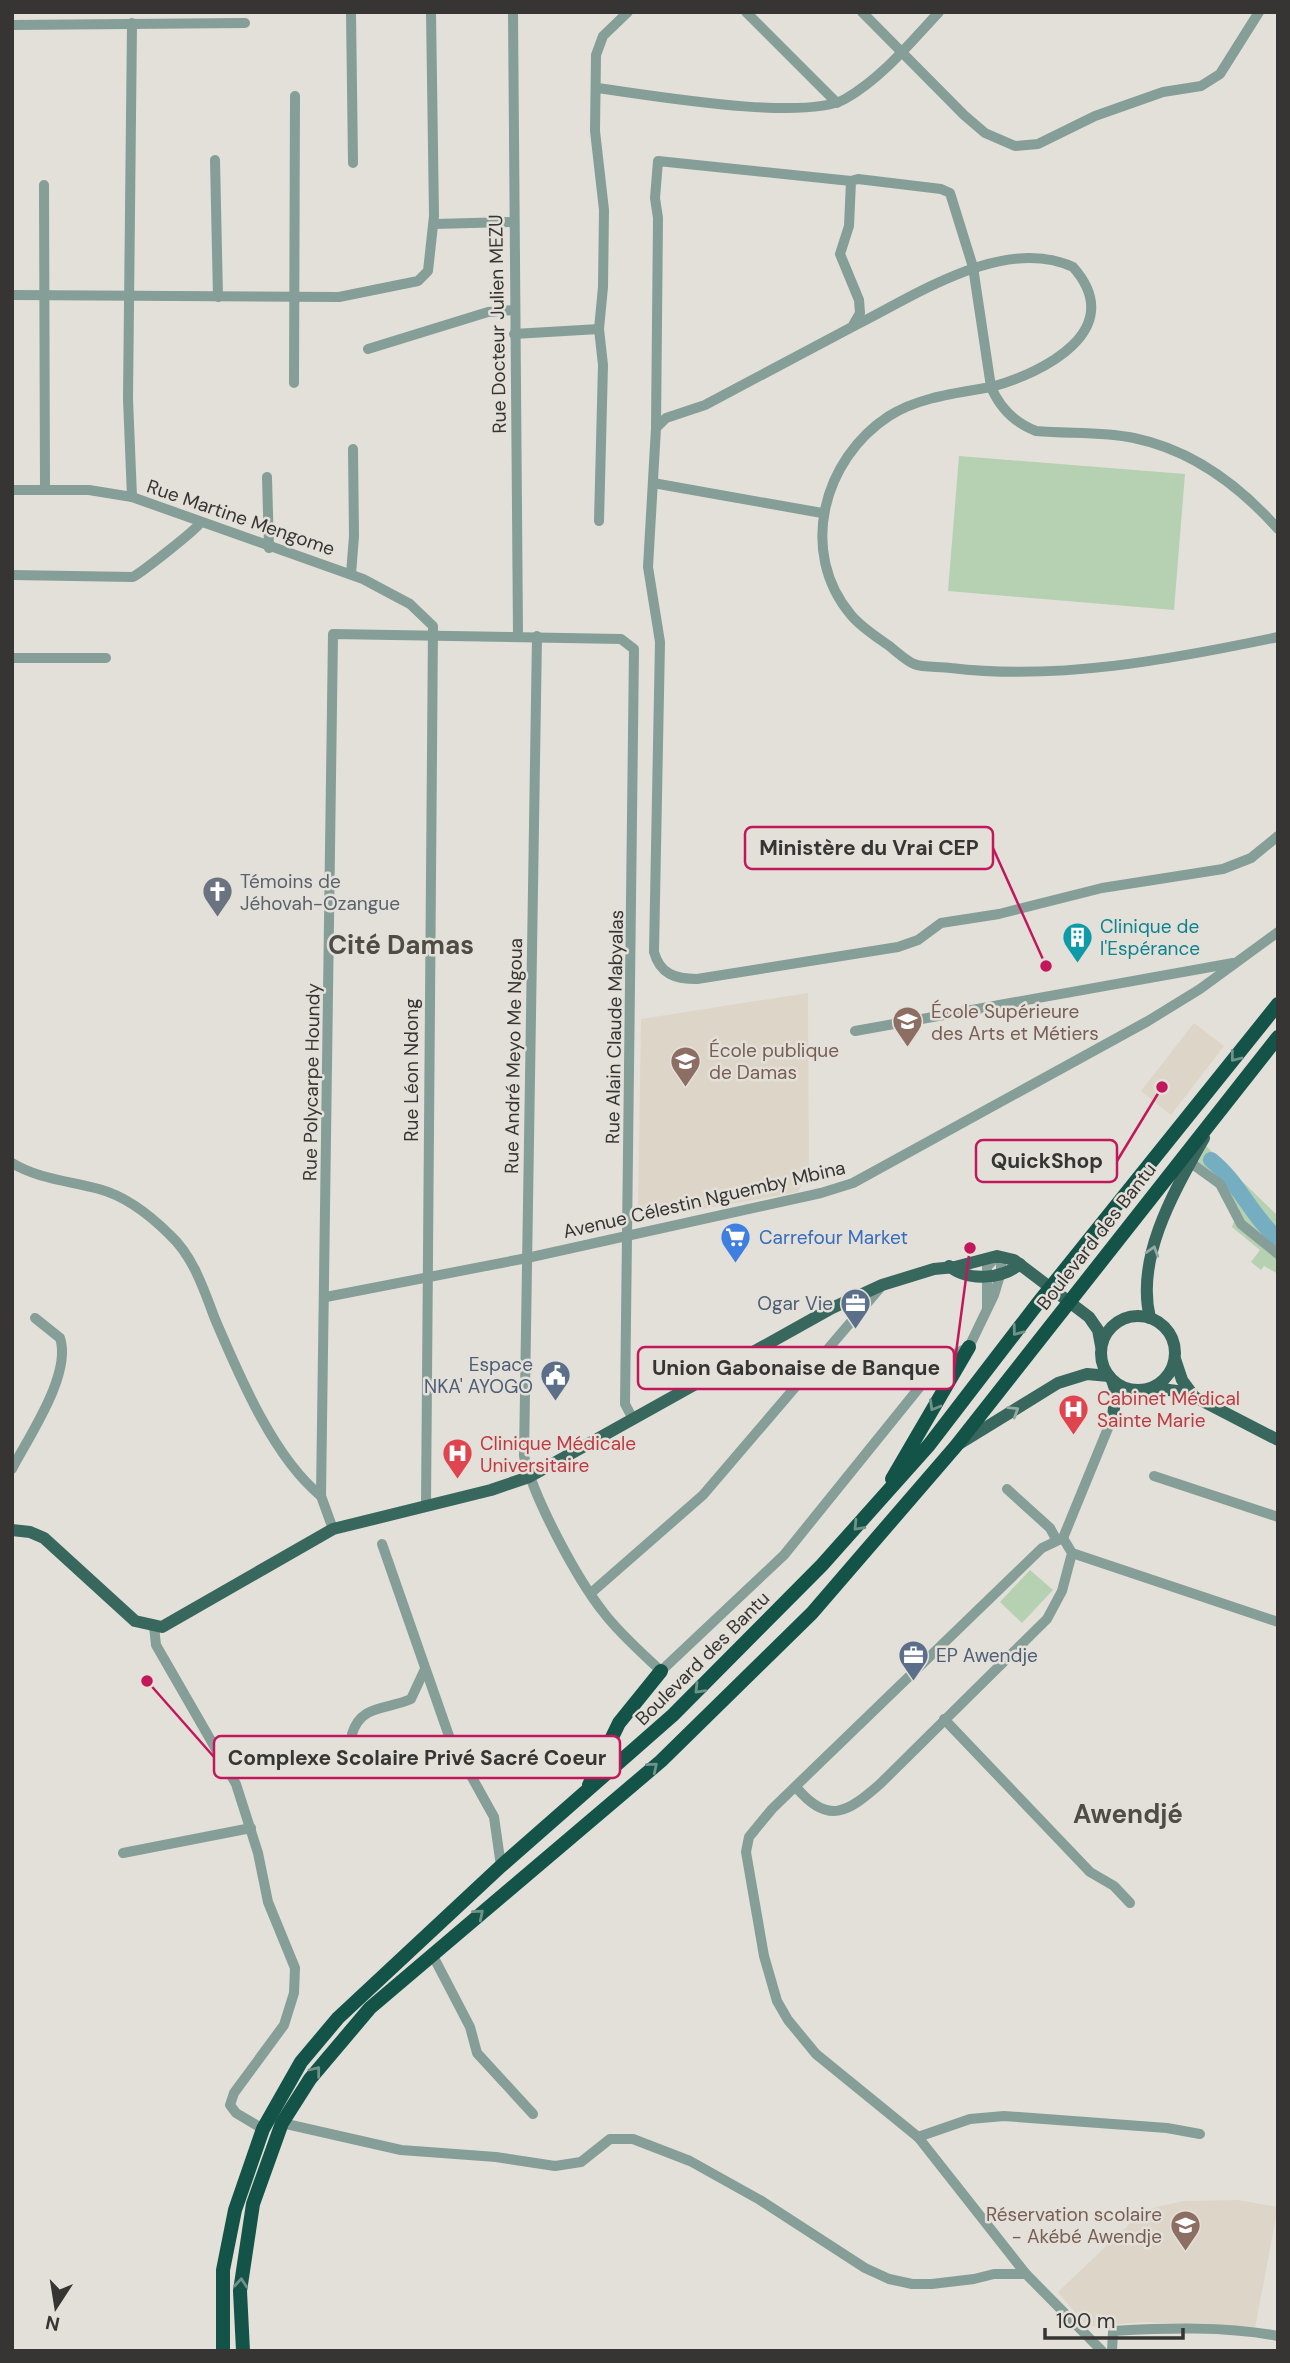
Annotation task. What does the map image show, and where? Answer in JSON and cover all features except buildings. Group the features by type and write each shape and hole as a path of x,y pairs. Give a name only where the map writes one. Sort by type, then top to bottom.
{"highway":[{"name":"Boulevard des Bantu","path":"223,2351 222,2289 231,2226 243,2180 263,2129 287,2082 338,2018 501,1866 673,1715 800,1588 889,1493 1278,1004"},
{"name":"Boulevard des Bantu","path":"243,2351 240,2291 248,2231 260,2178 282,2123 310,2079 352,2027 432,1954 661,1761 737,1688 857,1564 956,1446 1278,1037"},
{"path":"889,1493 890,1481 969,1348"},
{"path":"587,1789 619,1723 661,1671"}],"main road":[{"path":"1150,1318 1146,1287 1152,1252 1191,1163 1215,1119"},
{"path":"12,1530 30,1532 44,1538 135,1621 155,1626 173,1623 333,1529 529,1477 821,1314 882,1285 948,1266 999,1256 1024,1266 1089,1317 1098,1330 1102,1364 1116,1392 1113,1416"},
{"path":"948,1266 957,1273 1000,1276 1024,1266"},
{"path":"1089,1317 1108,1321 1150,1318 1160,1322 1172,1338 1182,1380 1193,1395"},
{"path":"1101,1346 1109,1330 1124,1319"},
{"path":"1113,1416 1122,1402 1166,1377 1175,1359"},
{"path":"956,1446 1058,1383 1087,1374 1111,1378 1143,1389 1176,1389 1193,1395 1278,1440"}],"street":[{"path":"21,12 17,25 245,23"},
{"path":"351,12 353,163"},
{"path":"12,295 340,297 418,281 428,271 433,224 431,12"},
{"name":"Rue Docteur Julien MEZU","path":"513,12 518,635"},
{"path":"599,521 603,365 599,329 604,286 604,210 594,131 596,55 599,41 628,12"},
{"path":"746,12 837,103"},
{"path":"862,12 985,133 1015,146 1029,145 1095,116 1163,92 1201,86 1220,74 1259,12"},
{"path":"597,88 792,110 837,103 853,94 903,50 939,12"},
{"path":"132,23 132,295 128,400 132,498"},
{"path":"294,383 295,96"},
{"path":"215,160 218,297"},
{"path":"1278,529 1229,482 1181,452 1134,438 1036,431 1021,426 1004,410 991,387 973,267 948,191 858,179 851,181 658,161 655,198 658,218 656,428 649,567 660,642 654,952 658,964 666,973 680,979 697,979 898,947 918,940 941,923 999,914 1102,888 1223,869 1251,858 1278,836"},
{"path":"851,181 849,226 840,254 859,300 860,313 852,327"},
{"path":"44,185 45,491"},
{"path":"433,224 514,222"},
{"path":"656,428 666,418 705,405 973,267 1017,260 1064,262 1078,272 1090,293 1090,321 1068,350 1032,374 991,387 937,397 889,416 860,441 840,467 822,513 825,565 850,614 915,664 975,671 1049,669 1158,658 1238,647 1278,637"},
{"path":"368,349 488,312 514,310"},
{"path":"514,334 599,329"},
{"path":"351,574 354,536 353,449"},
{"path":"267,477 268,548"},
{"path":"653,483 822,513"},
{"name":"Rue Martine Mengome","path":"12,491 105,492 132,498 268,548 351,574 410,604 428,618 434,635"},
{"path":"12,575 133,577 145,570 171,545 196,531 200,523"},
{"name":"Rue Polycarpe Houndy","path":"333,1529 321,1496 326,1297 333,634 434,635"},
{"path":"434,635 537,636"},
{"name":"Rue Léon Ndong","path":"426,1506 426,1276 434,635"},
{"name":"Rue Alain Claude Mabyalas","path":"537,636 621,639 634,649 625,1404 633,1419"},
{"name":"Rue André Meyo Me Ngoua","path":"529,1477 524,1456 537,636"},
{"path":"12,658 106,658"},
{"name":"Avenue Célestin Nguemby Mbina","path":"326,1297 527,1258 853,1183 1100,1049 1200,989 1278,932"},
{"path":"855,1031 1239,962"},
{"path":"1188,970 1199,979 1200,989"},
{"path":"12,1163 41,1175 113,1194 172,1237 196,1273 230,1353 271,1436 298,1474 321,1496"},
{"path":"1191,1163 1220,1184 1241,1224 1278,1254"},
{"path":"987,1308 987,1265 999,1256"},
{"path":"529,1477 604,1614 661,1671 784,1555 931,1373 949,1357 969,1348 1000,1276 999,1256"},
{"path":"591,1593 703,1495 882,1285"},
{"path":"12,1469 43,1410 63,1358 60,1338 34,1318"},
{"path":"931,1373 948,1382"},
{"path":"1102,2351 1026,2274 918,2137 816,2054 794,2029 778,2001 764,1956 746,1852 749,1837 757,1825 1042,1548 1060,1539 1113,1416"},
{"path":"1154,1476 1278,1517"},
{"path":"1007,1489 1050,1528 1072,1553 1278,1622"},
{"path":"382,1544 424,1671 449,1736 494,1817 501,1866"},
{"path":"796,1787 820,1808 840,1812 852,1808 1047,1619 1062,1591 1072,1553"},
{"path":"155,1626 156,1644 225,1760 251,1828 268,1902 294,1962 294,1993 284,2025 234,2093 230,2105 236,2113 263,2129"},
{"path":"352,1734 355,1724 366,1712 411,1699 424,1671"},
{"path":"944,1719 1090,1872 1114,1886 1130,1903"},
{"path":"123,1853 251,1828"},
{"path":"432,1954 470,2027 477,2053 533,2114"},
{"path":"918,2137 970,2119 1003,2116 1200,2134"},
{"path":"282,2123 401,2150 496,2157 555,2166 580,2162 610,2139 633,2139 671,2152 726,2180 866,2268 889,2278 912,2284 932,2284 994,2274 1026,2274"},
{"path":"1112,2351 1112,2331 1163,2328 1257,2332 1278,2336"}],"shaded area":[{"path":"808,993 809,1171 798,1192 650,1218 642,1216 638,1209 641,1019"},
{"path":"1194,1023 1224,1046 1171,1115 1141,1091"},
{"name":"Réservation scolaire - Akébé Awendje","path":"1238,2200 1278,2207 1255,2328 1142,2322 1087,2327 1058,2292 1144,2210 1183,2201"}],"green space":[{"path":"959,456 1185,474 1174,610 948,591"},
{"path":"1206,1146 1278,1216 1278,1274 1264,1266 1261,1270 1251,1262 1260,1250 1232,1227 1239,1208 1195,1168"},
{"path":"1030,1570 1053,1590 1022,1623 1000,1602"}],"waterway":[{"path":"1211,1160 1278,1239"}],"place":[{"name":"Témoins de Jéhovah-Ozangue","path":"217,919"},
{"name":"Clinique de l'Espérance","path":"1077,964"},
{"name":"Ministère du Vrai CEP","path":"1046,966"},
{"name":"École Supérieure des Arts et Métiers","path":"908,1049"},
{"name":"QuickShop","path":"1162,1087"},
{"name":"École publique de Damas","path":"686,1088"},
{"name":"Union Gabonaise de Banque","path":"970,1248"},
{"name":"Carrefour Market","path":"736,1264"},
{"name":"Ogar Vie","path":"856,1330"},
{"name":"Espace NKA' AYOGO","path":"556,1402"},
{"name":"Cabinet Médical Sainte Marie","path":"1074,1436"},
{"name":"Clinique Médicale Universitaire","path":"457,1481"},
{"name":"Complexe Scolaire Privé Sacré Coeur","path":"147,1681"},
{"name":"EP Awendje","path":"913,1682"},
{"name":"Réservation scolaire - Akébé Awendje","path":"1185,2252"}],"district":[{"name":"Cité Damas","path":"401,945"},
{"name":"Awendjé","path":"1128,1814"}]}
